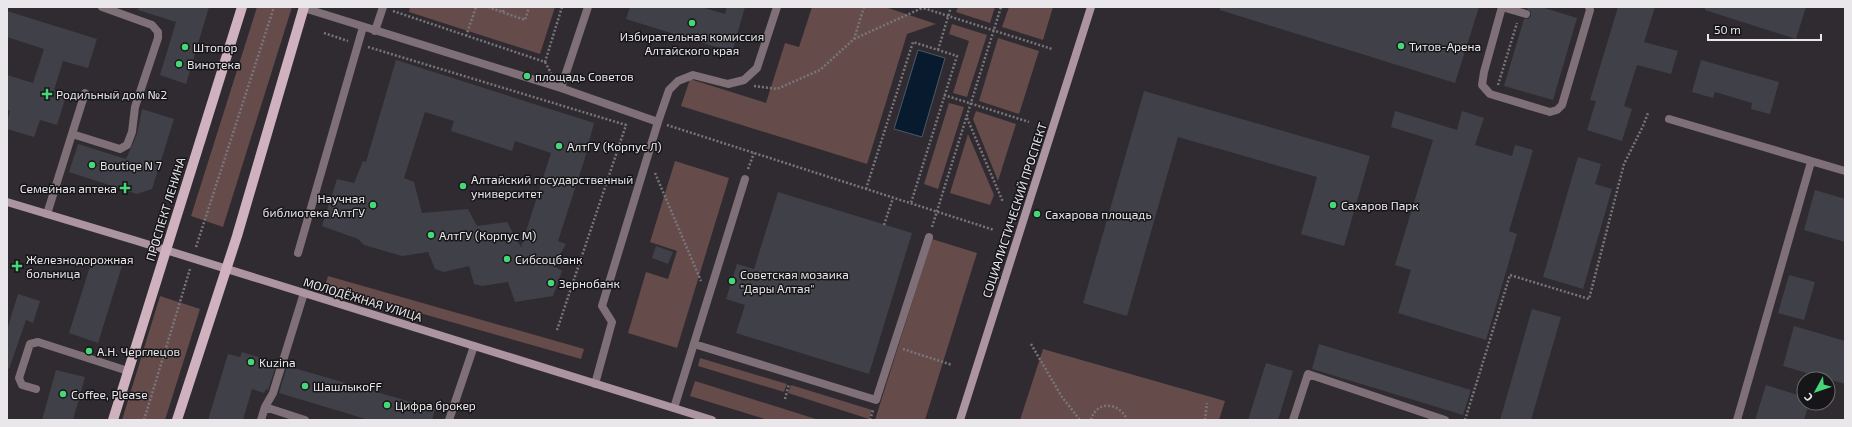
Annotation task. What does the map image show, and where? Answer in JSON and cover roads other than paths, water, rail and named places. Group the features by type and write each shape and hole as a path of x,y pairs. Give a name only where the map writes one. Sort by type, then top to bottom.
{"main road":[{"name":"ПРОСПЕКТ ЛЕНИНА","path":"113,420 242,7"},
{"path":"177,420 226,269 304,8"}],"street":[{"name":"СОЦИАЛИСТИЧЕСКИЙ ПРОСПЕКТ","path":"960,420 1091,7"},
{"name":"МОЛОДЁЖНАЯ УЛИЦА","path":"7,202 193,258 712,420"}],"lane":[{"path":"72,134 120,149 127,145 132,130 134,107 158,38 158,32 152,25 102,7"},
{"path":"561,88 588,7"},
{"path":"595,384 612,322 602,306 669,90 678,81 693,75 728,84 744,80 757,68 777,7"},
{"path":"1523,13 1502,7 1482,81 1487,92 1495,96 1550,112 1560,108 1590,10 1589,7"},
{"path":"304,8 561,88 658,122"},
{"path":"376,31 383,8"},
{"path":"298,253 364,27"},
{"path":"47,214 85,93"},
{"path":"1669,119 1845,171"},
{"path":"1737,420 1811,162"},
{"path":"674,408 745,179"},
{"path":"694,344 876,400 929,236"},
{"path":"261,420 265,407 273,393 304,293"},
{"path":"36,389 22,384 19,378 30,344 38,342 128,371"},
{"path":"449,420 474,346"},
{"path":"1293,420 1308,374 1445,420"},
{"path":"265,407 305,420"}],"water":[{"path":"918,50 945,58 922,137 894,129"}],"place":[{"name":"Избирательная комиссия Алтайского края","path":"692,23"},
{"name":"Титов-Арена","path":"1401,46"},
{"name":"Штопор","path":"185,47"},
{"name":"Винотека","path":"179,64"},
{"name":"площадь Советов","path":"527,76"},
{"name":"Родильный дом №2","path":"47,94"},
{"name":"АлтГУ (Корпус Л)","path":"559,146"},
{"name":"Boutiqe N 7","path":"92,165"},
{"name":"Алтайский государственный университет","path":"463,186"},
{"name":"Семейная аптека","path":"125,188"},
{"name":"Научная библиотека АлтГУ","path":"373,205"},
{"name":"Сахаров Парк","path":"1333,205"},
{"name":"Сахарова площадь","path":"1037,214"},
{"name":"АлтГУ (Корпус М)","path":"431,235"},
{"name":"Сибсоцбанк","path":"507,259"},
{"name":"Железнодорожная больница","path":"17,266"},
{"name":"Советская мозаика \"Дары Алтая\"","path":"732,281"},
{"name":"Зернобанк","path":"551,283"},
{"name":"А.Н. Черглецов","path":"89,351"},
{"name":"Kuzina","path":"251,362"},
{"name":"ШашлыкоFF","path":"305,386"},
{"name":"Coffee, Please","path":"63,394"},
{"name":"Цифра брокер","path":"387,405"}]}
